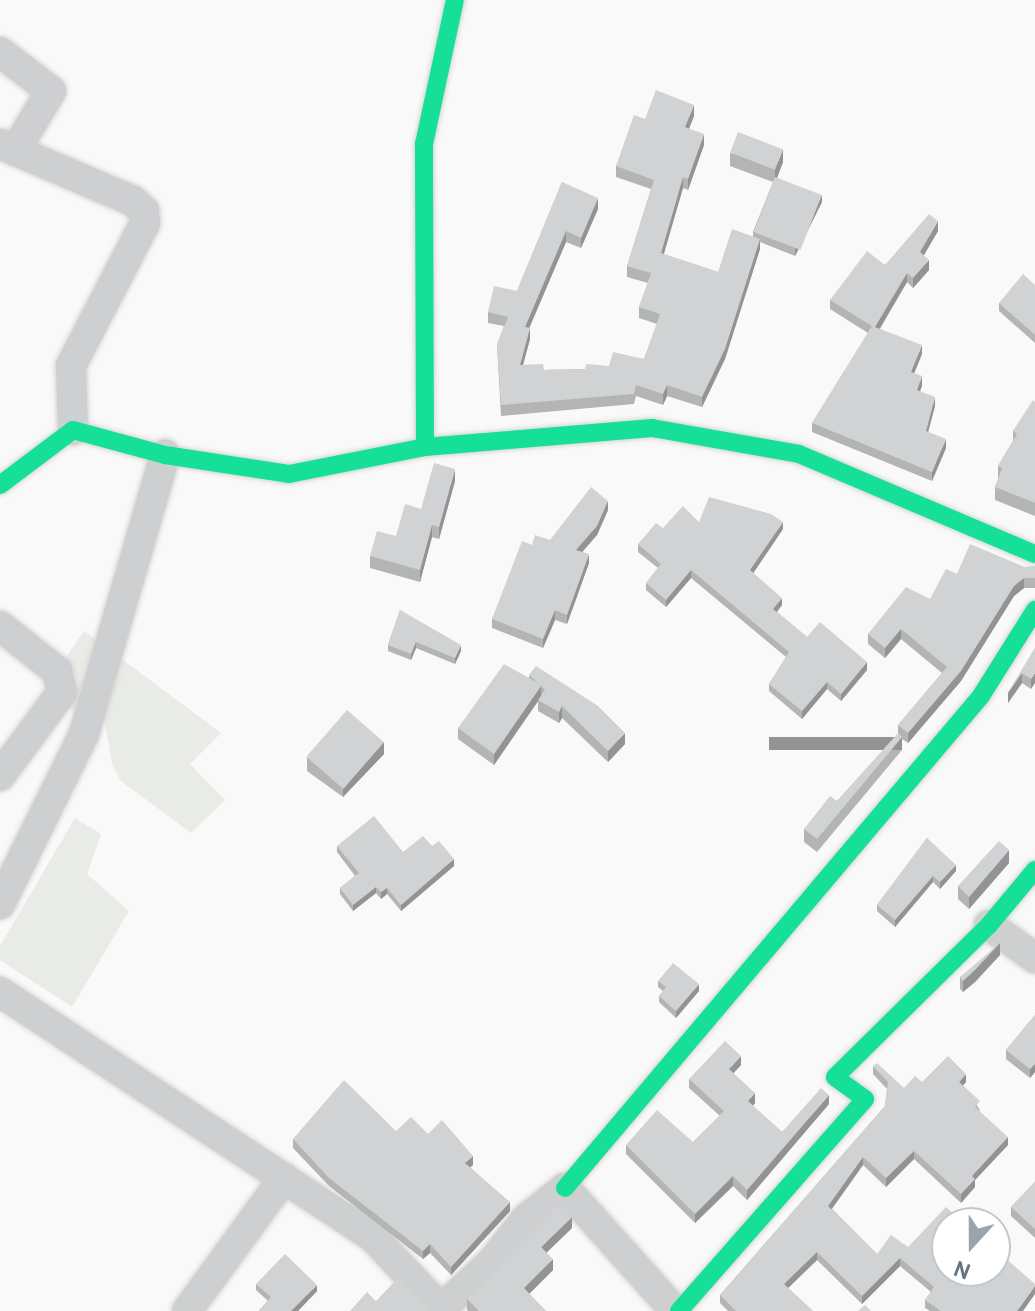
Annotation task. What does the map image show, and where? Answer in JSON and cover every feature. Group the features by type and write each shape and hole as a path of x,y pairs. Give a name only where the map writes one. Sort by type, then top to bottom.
{"street":[{"path":"425,447 424,144 455,0"},
{"path":"0,52 51,91 8,148 133,201 144,211 145,223 71,366 73,430"},
{"path":"73,430 165,455 289,474 425,447 652,428 799,454 1035,554"},
{"path":"0,485 73,430"},
{"path":"0,904 84,734 165,455"},
{"path":"0,992 372,1236 442,1310 492,1262 526,1219 565,1188 981,696 1035,610"},
{"path":"0,626 57,671 62,692 0,776"},
{"path":"565,1188 677,1311 815,1162 865,1099 835,1077 989,925 1035,870"},
{"path":"989,925 1035,958"},
{"path":"187,1311 284,1178"}],"shaded area":[{"path":"84,631 221,733 190,764 225,800 191,833 121,781 112,764 104,716 71,710 57,671"},
{"path":"75,818 101,834 87,874 129,911 72,1007 0,960 0,946"}],"building":[{"path":"656,90 694,105 685,127 704,134 688,179 683,177 661,253 718,272 732,229 760,239 725,349 702,397 667,385 663,394 636,385 634,394 501,405 497,345 508,317 488,312 494,286 517,291 562,182 598,198 581,238 566,231 525,327 530,328 520,365 543,364 544,370 585,369 586,364 609,366 613,352 644,359 660,314 639,307 651,273 627,266 654,180 616,166 634,115 645,119"},
{"path":"738,132 783,149 775,170 730,153"},
{"path":"775,177 822,195 801,250 754,232"},
{"path":"929,214 938,221 920,252 929,260 913,278 907,273 875,327 922,345 911,372 922,376 917,390 935,397 926,431 946,439 932,472 812,423 872,326 830,300 867,251 885,265"},
{"path":"1023,274 1035,285 1035,335 999,303"},
{"path":"1033,400 1035,503 995,487 1002,468 998,466 1017,434 1013,431"},
{"path":"434,463 455,469 439,527 432,525 420,570 370,556 377,531 396,536 405,504 421,509"},
{"path":"591,487 608,501 597,526 576,550 589,554 567,615 555,610 543,639 492,619 522,541 532,545 535,535 550,540"},
{"path":"709,497 771,514 783,522 750,570 782,598 773,609 807,637 820,622 867,662 841,694 827,682 802,711 769,684 789,652 691,570 666,600 646,583 661,564 638,544 656,523 663,528 683,506 699,522"},
{"path":"970,544 1025,567 1035,566 1035,578 1024,578 1014,586 961,671 908,733 898,725 947,667 901,629 885,648 868,634 906,587 930,599 946,569 957,574"},
{"path":"400,610 461,645 455,658 416,642 411,654 388,645"},
{"path":"1035,648 1035,673 1031,679 1022,673 1008,693"},
{"path":"504,664 538,683 529,675 536,666 598,706 625,733 608,751 562,706 559,712 538,700 545,690 541,686 494,754 458,728"},
{"path":"347,710 384,742 343,789 306,757"},
{"path":"898,733 902,737 817,839 804,829 830,796 837,801"},
{"path":"374,816 403,852 423,836 432,846 439,841 454,859 401,905 387,888 381,892 376,887 353,905 340,888 359,873 337,846"},
{"path":"927,838 956,865 940,882 933,876 895,920 877,905"},
{"path":"999,841 1009,850 969,897 958,886"},
{"path":"1000,943 975,970 963,981 960,977"},
{"path":"673,963 699,984 676,1011 659,996 666,987 658,981"},
{"path":"1035,1015 1035,1064 1030,1069 1006,1050"},
{"path":"725,1041 741,1056 729,1069 755,1093 748,1101 782,1132 821,1088 829,1095 747,1190 733,1176 695,1214 626,1145 657,1110 693,1142 724,1111 689,1079"},
{"path":"948,1056 966,1074 959,1082 980,1101 975,1107 1008,1137 972,1176 975,1179 961,1194 914,1151 886,1178 863,1157 828,1206 877,1254 891,1235 908,1247 931,1223 931,1284 900,1258 862,1296 817,1252 784,1284 813,1311 736,1311 720,1295 885,1106 888,1082 873,1066 877,1063 904,1088 915,1076 922,1082"},
{"path":"344,1080 396,1131 411,1117 428,1134 442,1120 473,1156 465,1163 510,1202 451,1267 430,1244 423,1251 329,1178 293,1139"},
{"path":"1035,1182 1035,1229 1011,1207"},
{"path":"560,1204 572,1217 541,1247 553,1259 524,1288 546,1311 479,1311 467,1299"},
{"path":"285,1254 317,1285 291,1311 260,1311 271,1297 256,1284"},
{"path":"1011,1263 1035,1284 1017,1311 941,1311 925,1300 934,1287 1011,1287"},
{"path":"397,1279 429,1311 350,1311 367,1292 376,1301"}],"traffic: fast":[{"path":"0,485 73,430 165,455 289,474 425,447 424,144 455,0"},
{"path":"425,447 652,428 799,454 1035,554"},
{"path":"565,1188 981,696 1035,610"},
{"path":"679,1311 865,1099 835,1077 989,925 1035,870"}]}
